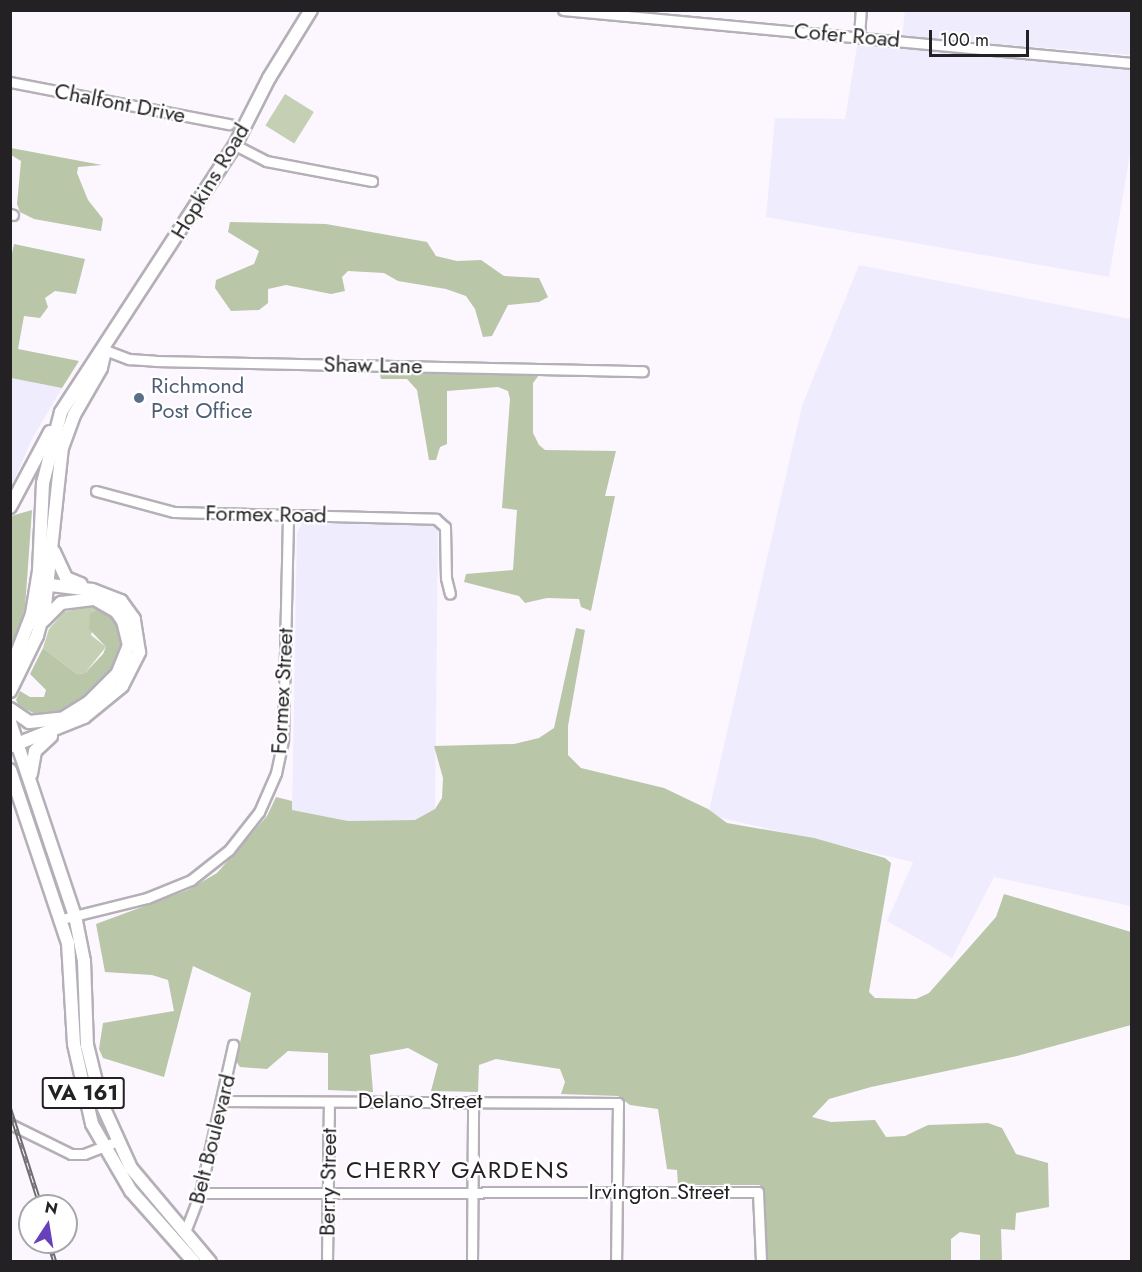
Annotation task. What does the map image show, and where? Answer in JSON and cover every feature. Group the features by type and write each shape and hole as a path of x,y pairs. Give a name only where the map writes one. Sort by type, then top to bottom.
{"main road":[{"name":"Hopkins Road","path":"10,670 43,584 43,483 56,424 86,370 105,350 235,145 269,78 311,10"},
{"name":"Hopkins Road","path":"10,691 37,636 43,584 52,542 62,448 74,414 101,368 105,350"},
{"path":"10,507 56,424"},
{"path":"14,743 65,723 109,699 131,674 139,652 139,635 130,611 121,601 66,578 58,566 52,542"},
{"path":"43,584 99,591"},
{"path":"30,781 35,751 117,674 128,655 128,633 116,611 95,598 61,603 53,609 37,636"},
{"path":"10,709 24,720 37,723 65,723"},
{"name":"VA 161","path":"10,722 14,743 30,781 75,916 84,961 87,1046 101,1102 116,1142 144,1186 210,1262"},
{"name":"VA 161","path":"10,770 63,919 72,969 74,1044 92,1125 131,1191 194,1262"}],"street":[{"name":"Cofer Road","path":"563,10 1131,63"},
{"path":"859,36 861,10"},
{"name":"Chalfont Drive","path":"10,82 229,124"},
{"path":"235,145 266,161 372,181"},
{"name":"Shaw Lane","path":"105,350 129,359 155,361 643,371"},
{"name":"Formex Road","path":"96,491 174,512 440,520 446,531 446,578 450,594"},
{"name":"Formex Street","path":"63,919 147,898 191,880 230,850 259,812 273,781 283,739 288,515"},
{"name":"Belt Boulevard","path":"185,1232 200,1193 223,1101 233,1045"},
{"name":"Delano Street","path":"223,1101 618,1103 616,1193"},
{"path":"472,1262 473,1101"},
{"name":"Berry Street","path":"327,1262 329,1102"},
{"path":"10,1124 71,1154 84,1154 116,1142"},
{"name":"Irvington Street","path":"200,1193 758,1192 761,1262"},
{"path":"616,1193 616,1262"}],"shaded area":[{"path":"905,10 1131,11 1131,55 902,36"},
{"path":"858,40 1131,69 1131,148 1109,277 766,217 775,118 845,119"},
{"path":"859,265 1131,319 1131,906 994,877 952,958 887,921 913,862 708,815 802,406"},
{"path":"11,378 62,388 32,439 11,487"},
{"path":"302,523 430,525 438,530 435,809 415,820 348,821 292,810 297,533"}],"green space":[{"path":"285,94 314,112 294,143 265,125"},
{"path":"11,148 102,165 78,167 77,173 88,200 103,219 101,231 34,219 20,212 17,204 21,161 11,155"},
{"path":"230,222 326,224 427,242 436,256 457,261 481,260 504,276 539,278 548,297 539,302 508,305 492,336 483,337 475,309 466,296 446,289 398,281 384,273 348,271 342,277 345,291 331,294 286,285 268,289 268,303 259,310 231,311 215,288 216,280 254,264 259,251 228,232"},
{"path":"14,244 85,259 76,294 55,291 45,298 48,307 40,318 24,316 18,349 79,361 62,388 11,378 10,263"},
{"path":"379,371 539,375 533,383 533,433 539,445 545,450 616,451 605,496 615,496 591,611 581,607 579,599 547,598 525,603 519,596 464,582 466,574 513,570 517,510 502,508 510,399 508,391 498,387 447,391 447,444 440,447 436,460 429,460 417,390 407,379 381,379"},
{"path":"32,510 25,608 11,651 11,516"},
{"path":"91,605 101,608 91,635 106,647 85,673 77,674 43,648 49,629 64,612"},
{"path":"101,608 115,618 120,631 123,651 116,668 92,692 59,712 44,718 19,706 16,700 20,691 30,697 44,697 46,690 30,674 43,648 77,674 85,673 103,654 106,647 89,629 90,614"},
{"path":"576,628 585,630 568,726 568,755 581,768 664,788 708,809 727,823 814,838 885,858 891,863 869,992 875,998 916,999 929,993 996,917 1004,894 1131,932 1131,1025 1017,1056 871,1087 829,1099 812,1117 831,1122 875,1120 886,1137 905,1136 928,1125 988,1123 1002,1128 1016,1154 1048,1163 1049,1207 1016,1213 1015,1230 1001,1229 1002,1261 980,1261 980,1235 960,1232 951,1239 951,1261 766,1261 760,1185 678,1185 677,1170 667,1169 658,1109 630,1105 618,1096 561,1094 565,1082 560,1069 496,1059 479,1065 478,1092 431,1091 438,1064 408,1048 370,1055 373,1092 328,1090 328,1053 288,1051 267,1069 240,1067 236,1061 251,993 193,966 164,1077 103,1058 99,1049 103,1023 174,1011 168,980 152,975 105,972 96,924 188,890 217,873 267,816 276,797 292,801 292,810 348,821 415,820 435,809 442,798 443,778 434,746 514,744 539,738 554,728"}],"railway":[{"path":"10,1109 37,1194"},
{"path":"53,1254 55,1262"}],"place":[{"name":"Richmond Post Office","path":"139,398"}],"district":[{"name":"CHERRY GARDENS","path":"458,1170"}]}
